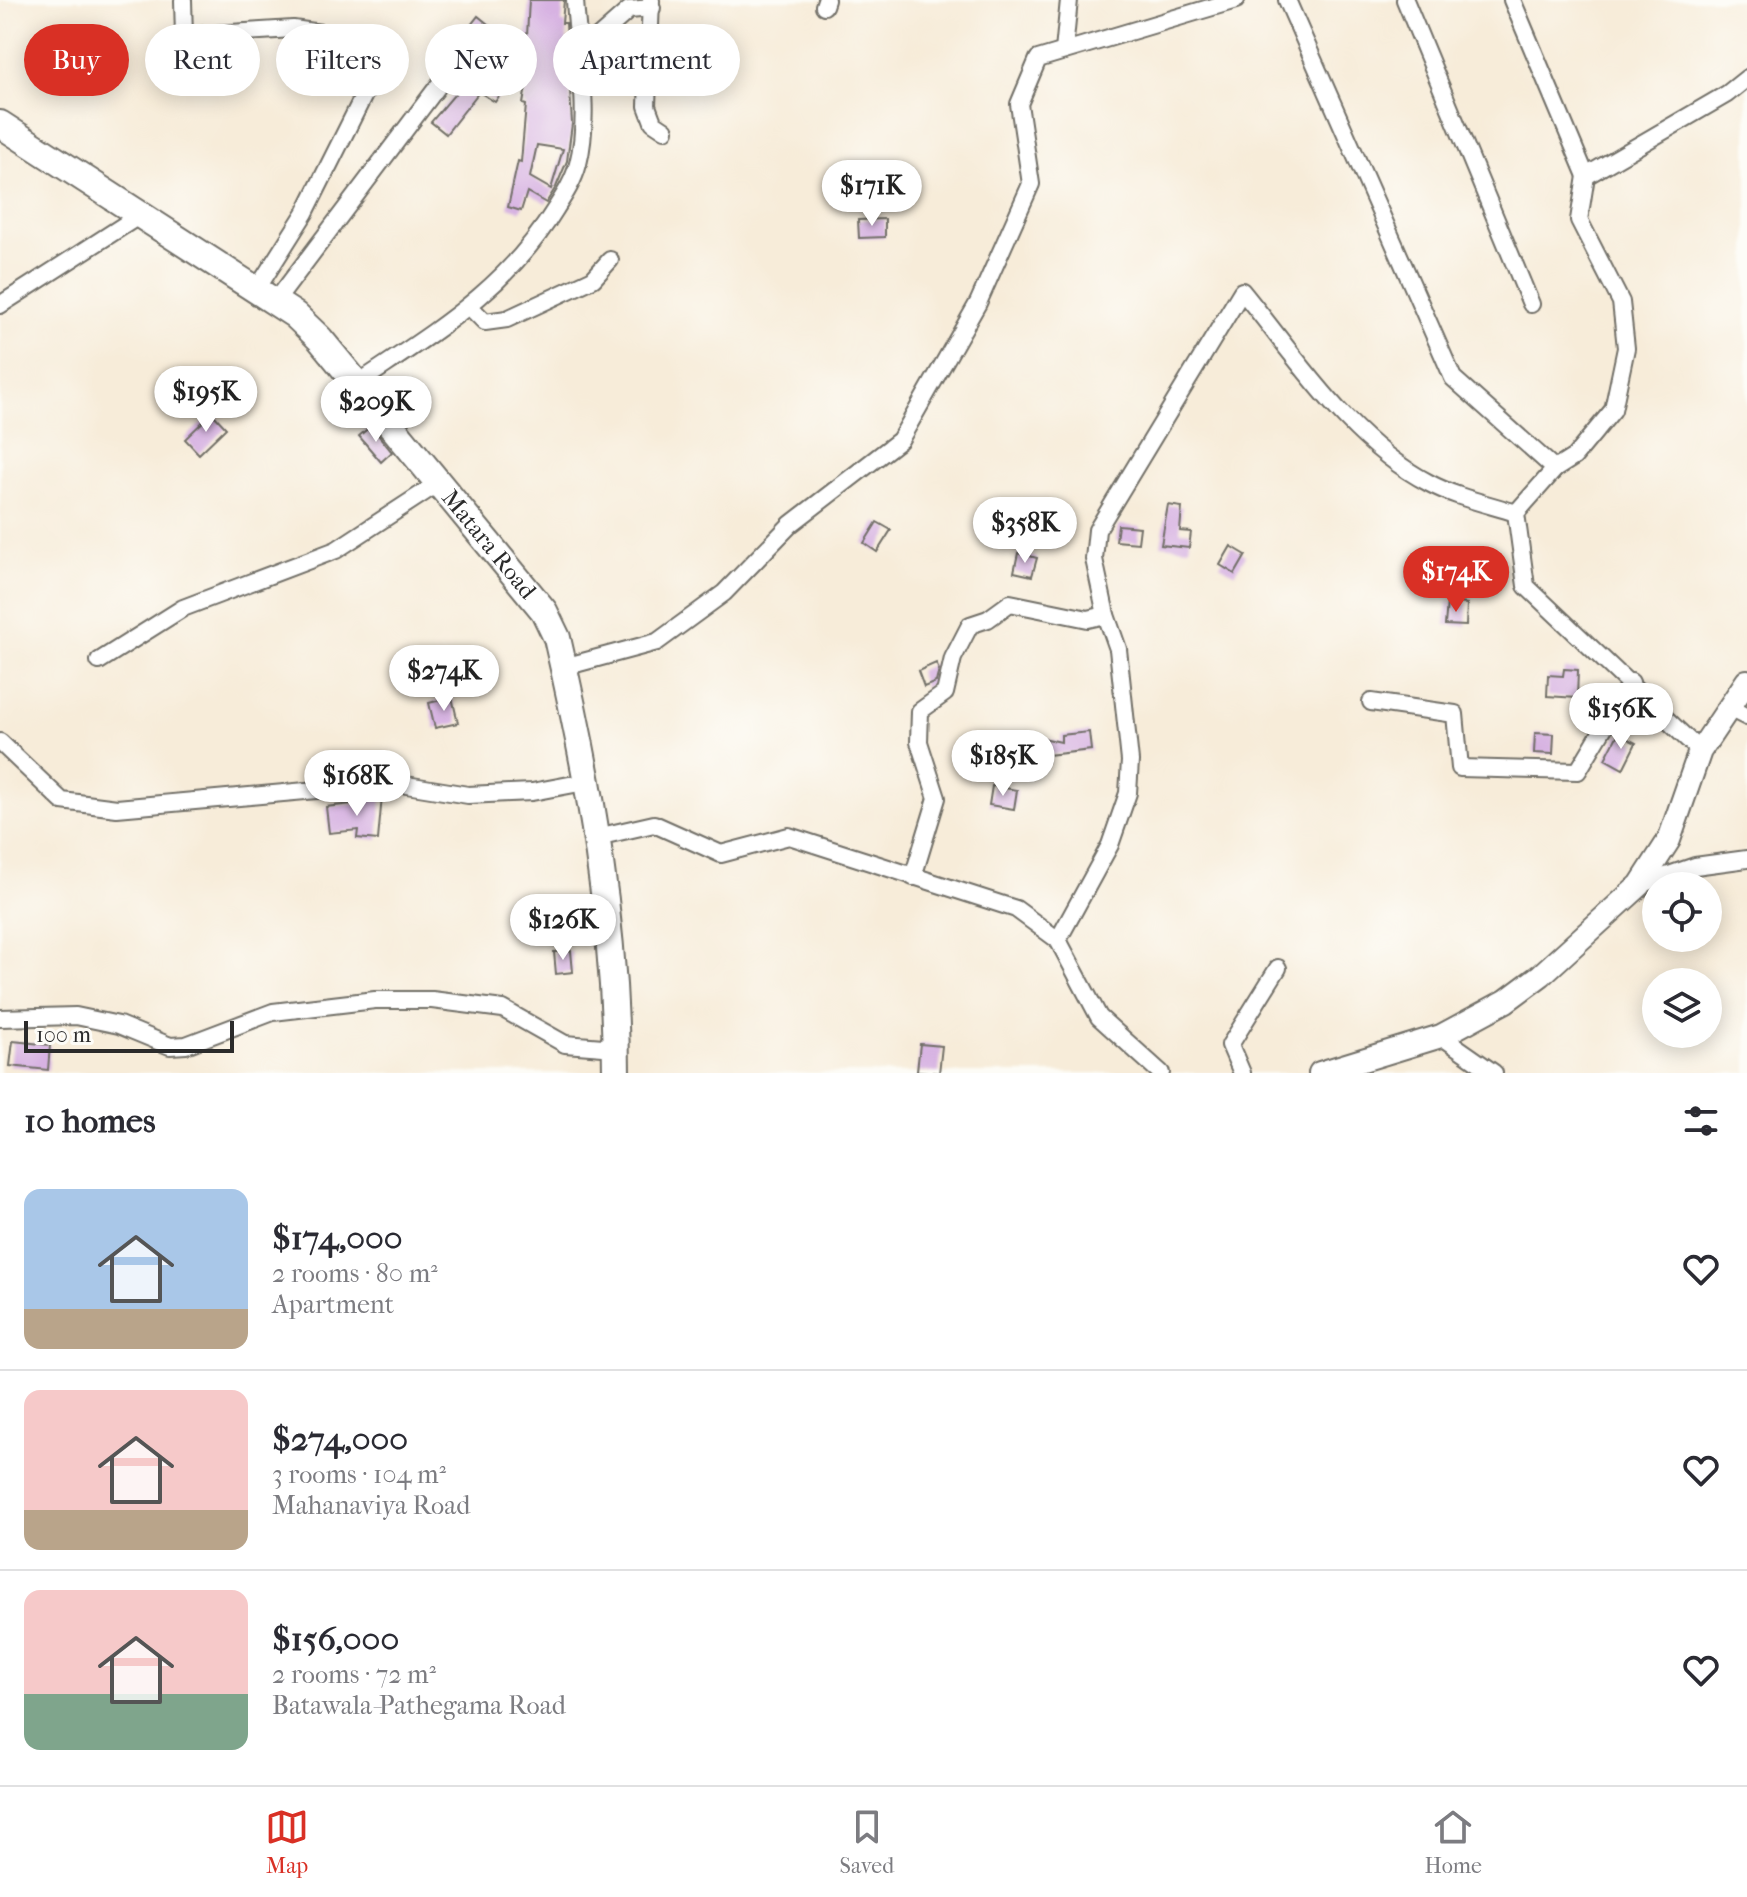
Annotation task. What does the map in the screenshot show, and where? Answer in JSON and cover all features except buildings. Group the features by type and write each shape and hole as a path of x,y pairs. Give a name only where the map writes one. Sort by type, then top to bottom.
{"highway":[{"name":"Matara Road","path":"0,124 266,295 320,339 544,611 557,638 564,667 606,892 616,1060"}],"main road":[{"path":"1320,1073 1441,1036 1506,1001 1541,975 1640,885 1669,840 1700,751 1737,712 1747,681"}],"street":[{"path":"183,0 184,36 293,29 390,43 266,295"},
{"path":"575,0 576,24"},
{"path":"1064,51 1069,0"},
{"path":"564,667 657,642 724,593 791,524 900,440 978,303 1031,184 1019,104 1038,59 1236,0"},
{"path":"1287,0 1453,378 1555,469"},
{"path":"1405,0 1531,304"},
{"path":"1512,0 1586,176 1579,220 1621,302 1626,348 1613,410 1574,457 1555,469 1516,513 1526,586 1631,682 1700,751"},
{"path":"613,24 629,10 651,4 647,106 653,122 665,130"},
{"path":"1586,176 1727,94 1747,78"},
{"path":"266,295 429,96"},
{"path":"357,384 471,308 537,240 570,186 578,163 581,96"},
{"path":"0,305 125,228 140,215"},
{"path":"471,308 485,322 507,319 593,279 610,260"},
{"path":"1058,940 1110,845 1128,793 1130,761 1118,649 1106,615 1094,559 1097,530 1242,291 1335,406 1378,448 1430,484 1516,513"},
{"path":"99,661 183,608 336,550 437,484"},
{"path":"913,877 937,798 919,742 920,711 945,693 953,658 970,625 988,619 1010,603 1088,619 1106,615"},
{"path":"1371,702 1455,714 1460,768 1578,771 1631,682"},
{"path":"0,742 62,801 117,808 394,783 468,795 532,792 585,782"},
{"path":"597,837 654,824 721,854 789,836 1016,909 1058,940 1099,1017 1161,1073"},
{"path":"1640,885 1695,866 1747,859"},
{"path":"1242,1073 1230,1045 1278,968"},
{"path":"0,1018 76,1016 119,1025 170,1046 186,1045 273,1012 375,1000 432,1000 503,1009 565,1044 616,1060"},
{"path":"1441,1036 1494,1073"}]}
